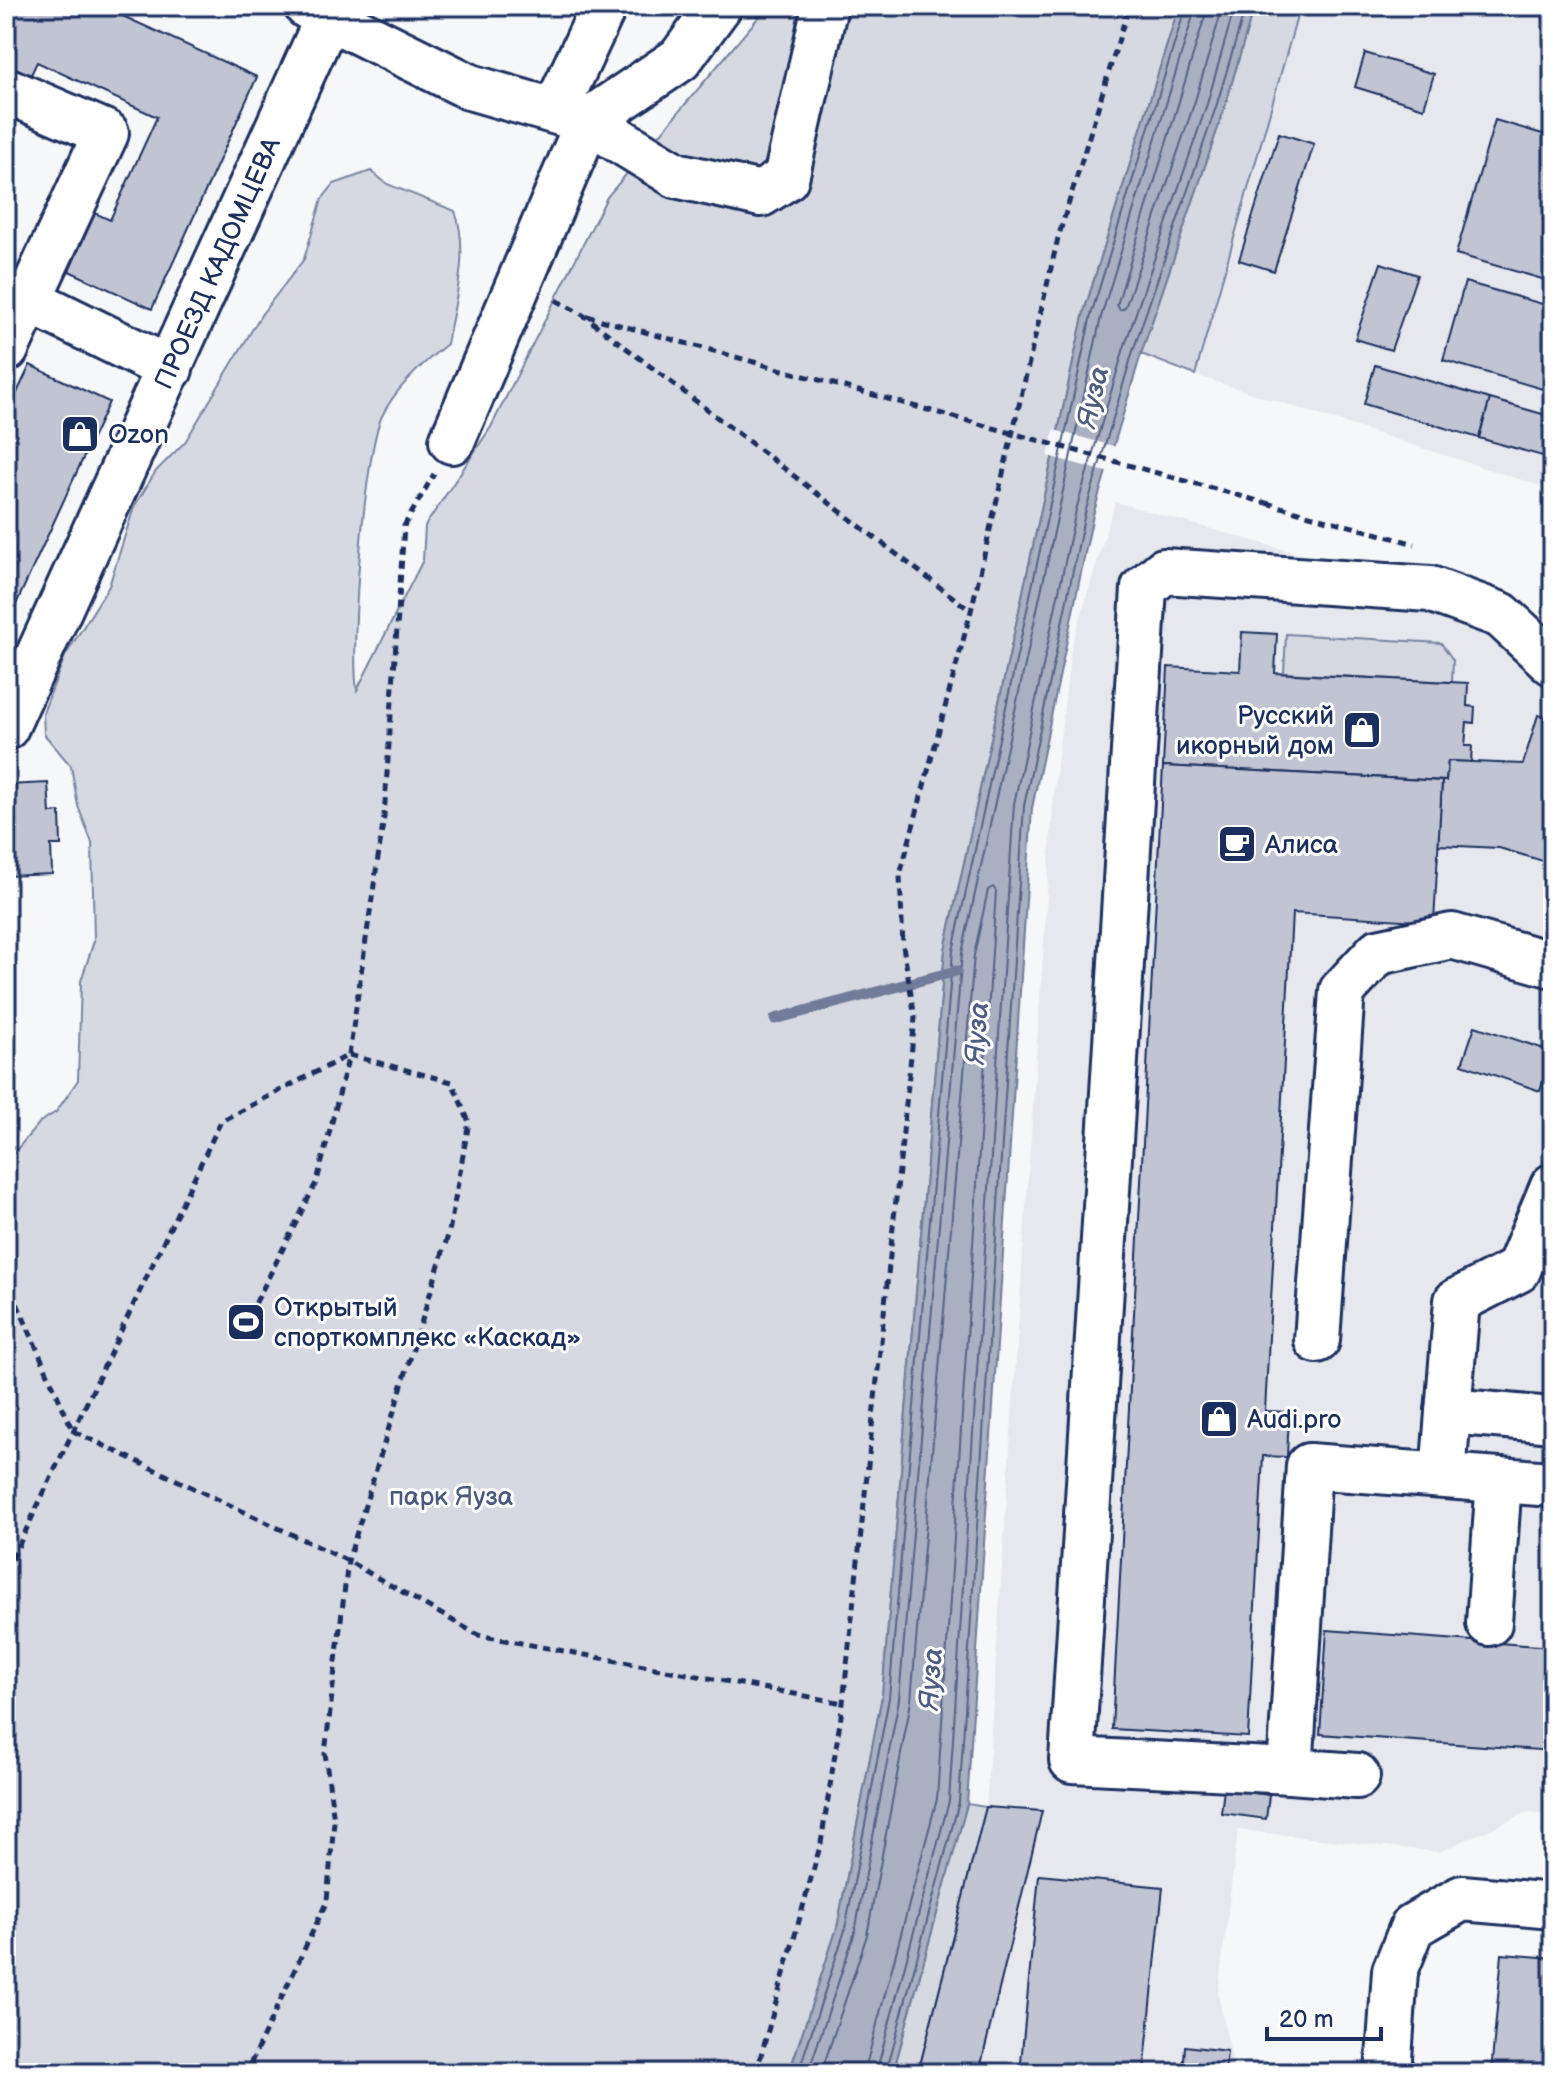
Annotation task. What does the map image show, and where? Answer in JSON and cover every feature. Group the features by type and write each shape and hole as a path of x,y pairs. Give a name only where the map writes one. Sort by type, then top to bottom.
{"street":[{"path":"452,441 572,115 604,6"},
{"path":"572,115 680,59 719,6"},
{"path":"323,9 470,87 572,115 676,175 761,194 786,178 825,6"},
{"name":"ПРОЕЗД КАДОМЦЕВА","path":"6,727 170,369 323,9"},
{"path":"6,90 106,133 6,349"},
{"path":"29,300 170,369"},
{"path":"1357,1776 1072,1760 1144,588 1164,571 1430,589 1501,615 1553,663"},
{"path":"1317,1340 1342,991 1378,952 1452,936 1553,965"},
{"path":"1443,1475 1457,1301 1518,1270 1553,1186"},
{"path":"1448,1411 1553,1420"},
{"path":"1290,1771 1309,1466 1553,1484"},
{"path":"1489,1623 1499,1480"},
{"path":"1388,2073 1395,1971 1413,1926 1462,1898 1553,1906"}],"path":[{"path":"756,2073 821,1843 843,1703 915,1018 903,946 900,875 971,611 1058,238 1129,6"},
{"path":"971,611 583,315 1266,503"},
{"path":"243,1328 317,1181 349,1055 384,817 404,526 452,441"},
{"path":"6,1572 221,1121 349,1055 452,1082 469,1122 449,1232 348,1561 325,1753 334,1821 327,1901 246,2073"},
{"path":"6,1278 73,1431 348,1561 478,1635 843,1703"}],"shaded area":[{"path":"1300,6 1553,6 1553,490 1195,375"},
{"path":"1115,502 1477,604 1553,655 1553,1815 1528,1812 1439,1852 1238,1830 1218,1994 1235,2073 918,2073 986,1807 1054,790 1071,648"}],"green space":[{"name":"парк Яуза","path":"768,6 1179,6 1084,312 945,950 882,1696 837,1928 789,2073 6,2073 6,1168 13,1154 40,1122 56,1112 78,1080 81,981 94,941 92,843 78,806 71,766 44,734 43,713 65,656 109,586 134,507 156,471 185,442 261,315 304,259 322,199 334,184 371,171 387,184 455,211 461,260 447,344 402,385 382,416 375,437 360,551 355,634 357,690 423,560 425,526 491,427 607,197"},
{"path":"1254,6 1300,6 1195,375 1141,354 1224,110"},
{"path":"1286,634 1441,643 1453,660 1452,682 1284,673"},
{"path":"967,1804 986,1807 918,2073 893,2073"}],"water":[{"name":"Яуза","path":"1179,6 1254,6 1224,110 1141,354 1093,515 1032,808 967,1804 893,2073 789,2073 837,1928 882,1696 945,950 1084,312"}],"pier":[{"path":"1054,430 1117,447 1110,473 1048,456"}],"building":[{"path":"6,6 101,6 257,77 152,309 69,271 95,213 110,220 157,117 37,62 29,79 6,69"},
{"path":"1365,53 1434,74 1424,108 1355,87"},
{"path":"1495,120 1553,137 1553,186 1543,220 1553,222 1553,268 1549,281 1456,254"},
{"path":"1279,133 1314,144 1274,271 1239,260"},
{"path":"1381,263 1417,275 1391,350 1355,339"},
{"path":"1465,282 1553,307 1553,367 1546,390 1443,360"},
{"path":"30,365 109,402 6,626 6,416"},
{"path":"1375,365 1490,399 1479,438 1364,404"},
{"path":"1490,399 1553,417 1553,459 1479,438"},
{"path":"1242,632 1277,634 1275,673 1468,683 1467,706 1475,707 1474,723 1467,722 1465,746 1472,746 1471,762 1448,761 1446,781 1163,766 1168,667 1240,671"},
{"path":"1538,715 1553,719 1553,864 1499,848 1438,845 1442,781 1446,781 1448,761 1523,764"},
{"path":"1163,766 1442,781 1434,922 1292,913 1265,1411 1290,1412 1287,1457 1263,1456 1248,1737 1112,1729"},
{"path":"48,783 50,813 60,812 61,845 51,845 52,874 6,876 6,785"},
{"path":"1475,1026 1553,1052 1540,1091 1462,1064"},
{"path":"1327,1630 1553,1647 1553,1751 1320,1734"},
{"path":"1224,1789 1269,1795 1266,1819 1221,1813"},
{"path":"986,1807 1042,1811 979,2073 918,2073"},
{"path":"1039,1875 1163,1887 1144,2073 1020,2073"},
{"path":"1502,1954 1553,1958 1553,2073 1491,2073"},
{"path":"1185,2046 1227,2051 1225,2073 1183,2073"}],"waterway":[{"path":"775,1019 956,971"}],"place":[{"name":"Ozon","path":"80,434"},
{"name":"Русский икорный дом","path":"1362,730"},
{"name":"Алиса","path":"1237,844"},
{"name":"Открытый спорткомплекс «Каскад»","path":"246,1322"},
{"name":"Audi.pro","path":"1219,1419"}]}
